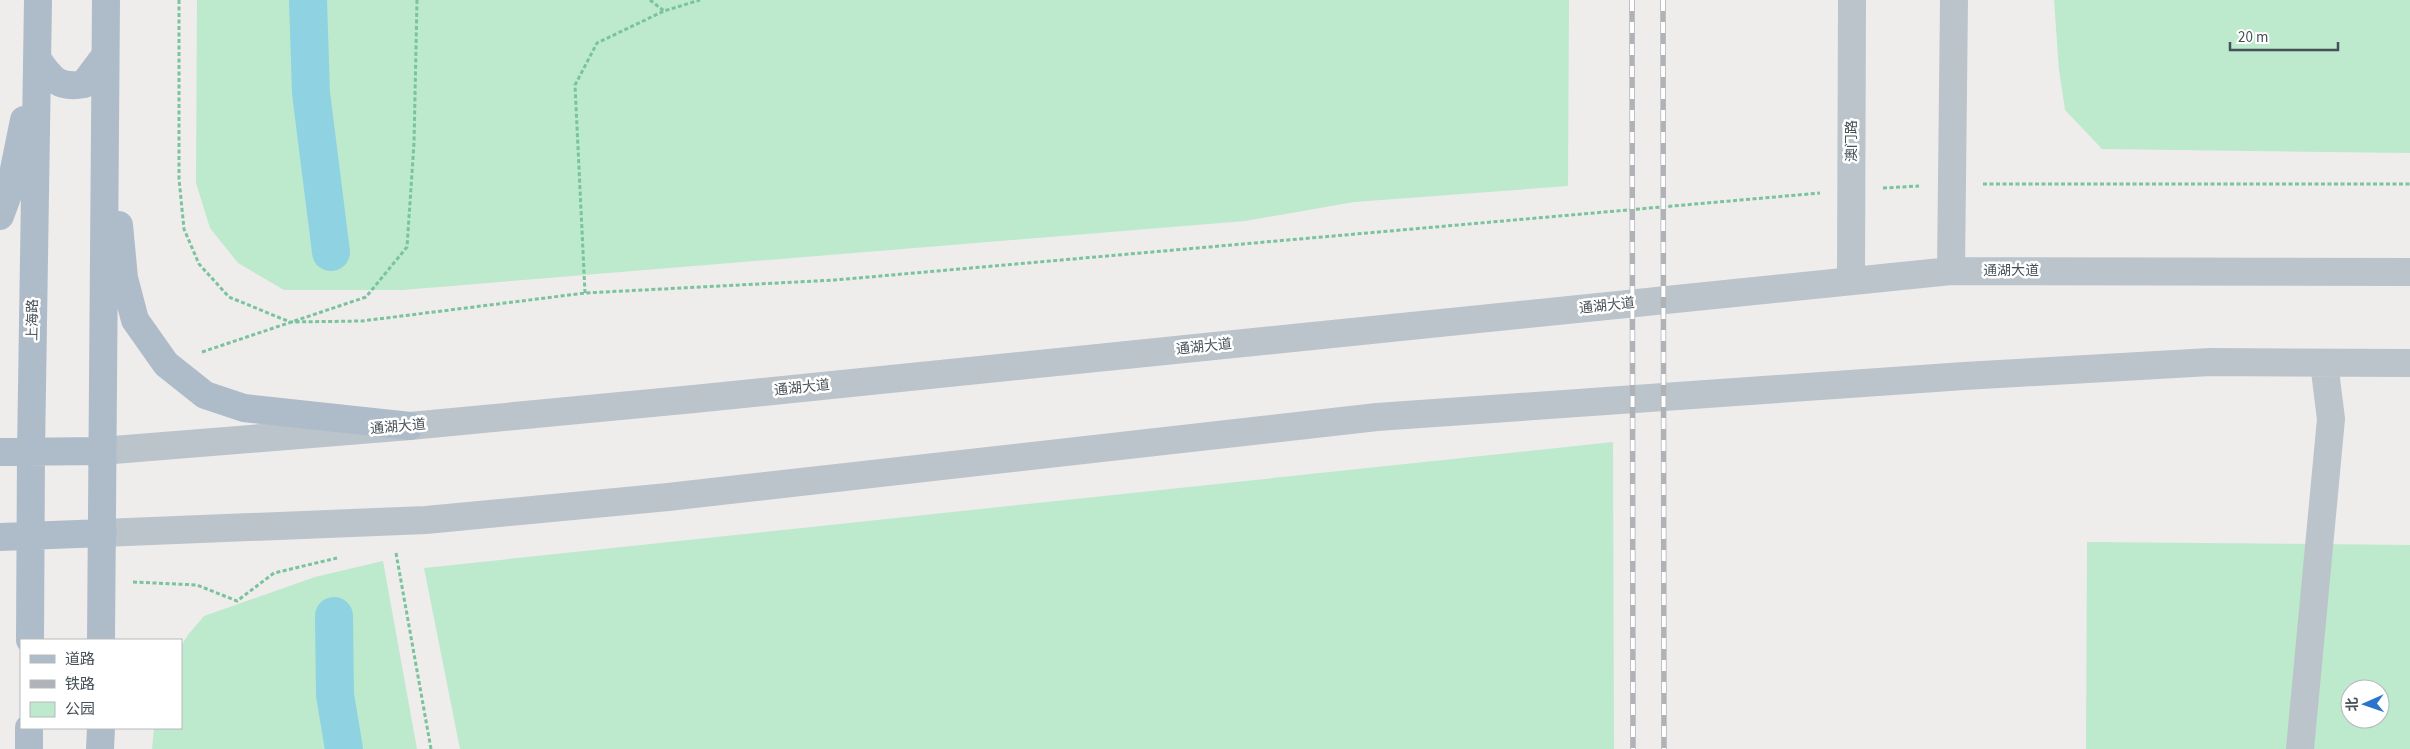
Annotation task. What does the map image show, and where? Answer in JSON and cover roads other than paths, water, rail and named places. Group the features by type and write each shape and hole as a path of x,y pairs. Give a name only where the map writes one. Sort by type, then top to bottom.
{"main road":[{"name":"上海路","path":"30,639 38,0"},
{"path":"101,639 106,0"},
{"path":"38,60 50,78 61,84 73,86 84,84 105,56"},
{"path":"105,56 124,278 135,320 166,364 205,395 244,408 410,426"},
{"path":"0,216 10,188 38,60"},
{"name":"通湖大道","path":"0,452 102,451"},
{"path":"0,537 102,533"},
{"path":"29,749 30,729"},
{"path":"100,729 100,749"}],"street":[{"name":"澳门路","path":"1851,281 1852,0"},
{"path":"1951,271 1954,0"},
{"name":"通湖大道","path":"102,451 410,426 1951,271 2410,272"},
{"path":"102,533 426,520 668,497 1377,417 2200,362 2410,363"},
{"path":"2300,749 2331,419 2324,363"}],"waterway":[{"path":"308,0 311,93 331,252"},
{"path":"334,616 335,695 344,749"}],"railway":[{"path":"1632,0 1633,749"},
{"path":"1663,0 1664,749"}]}
